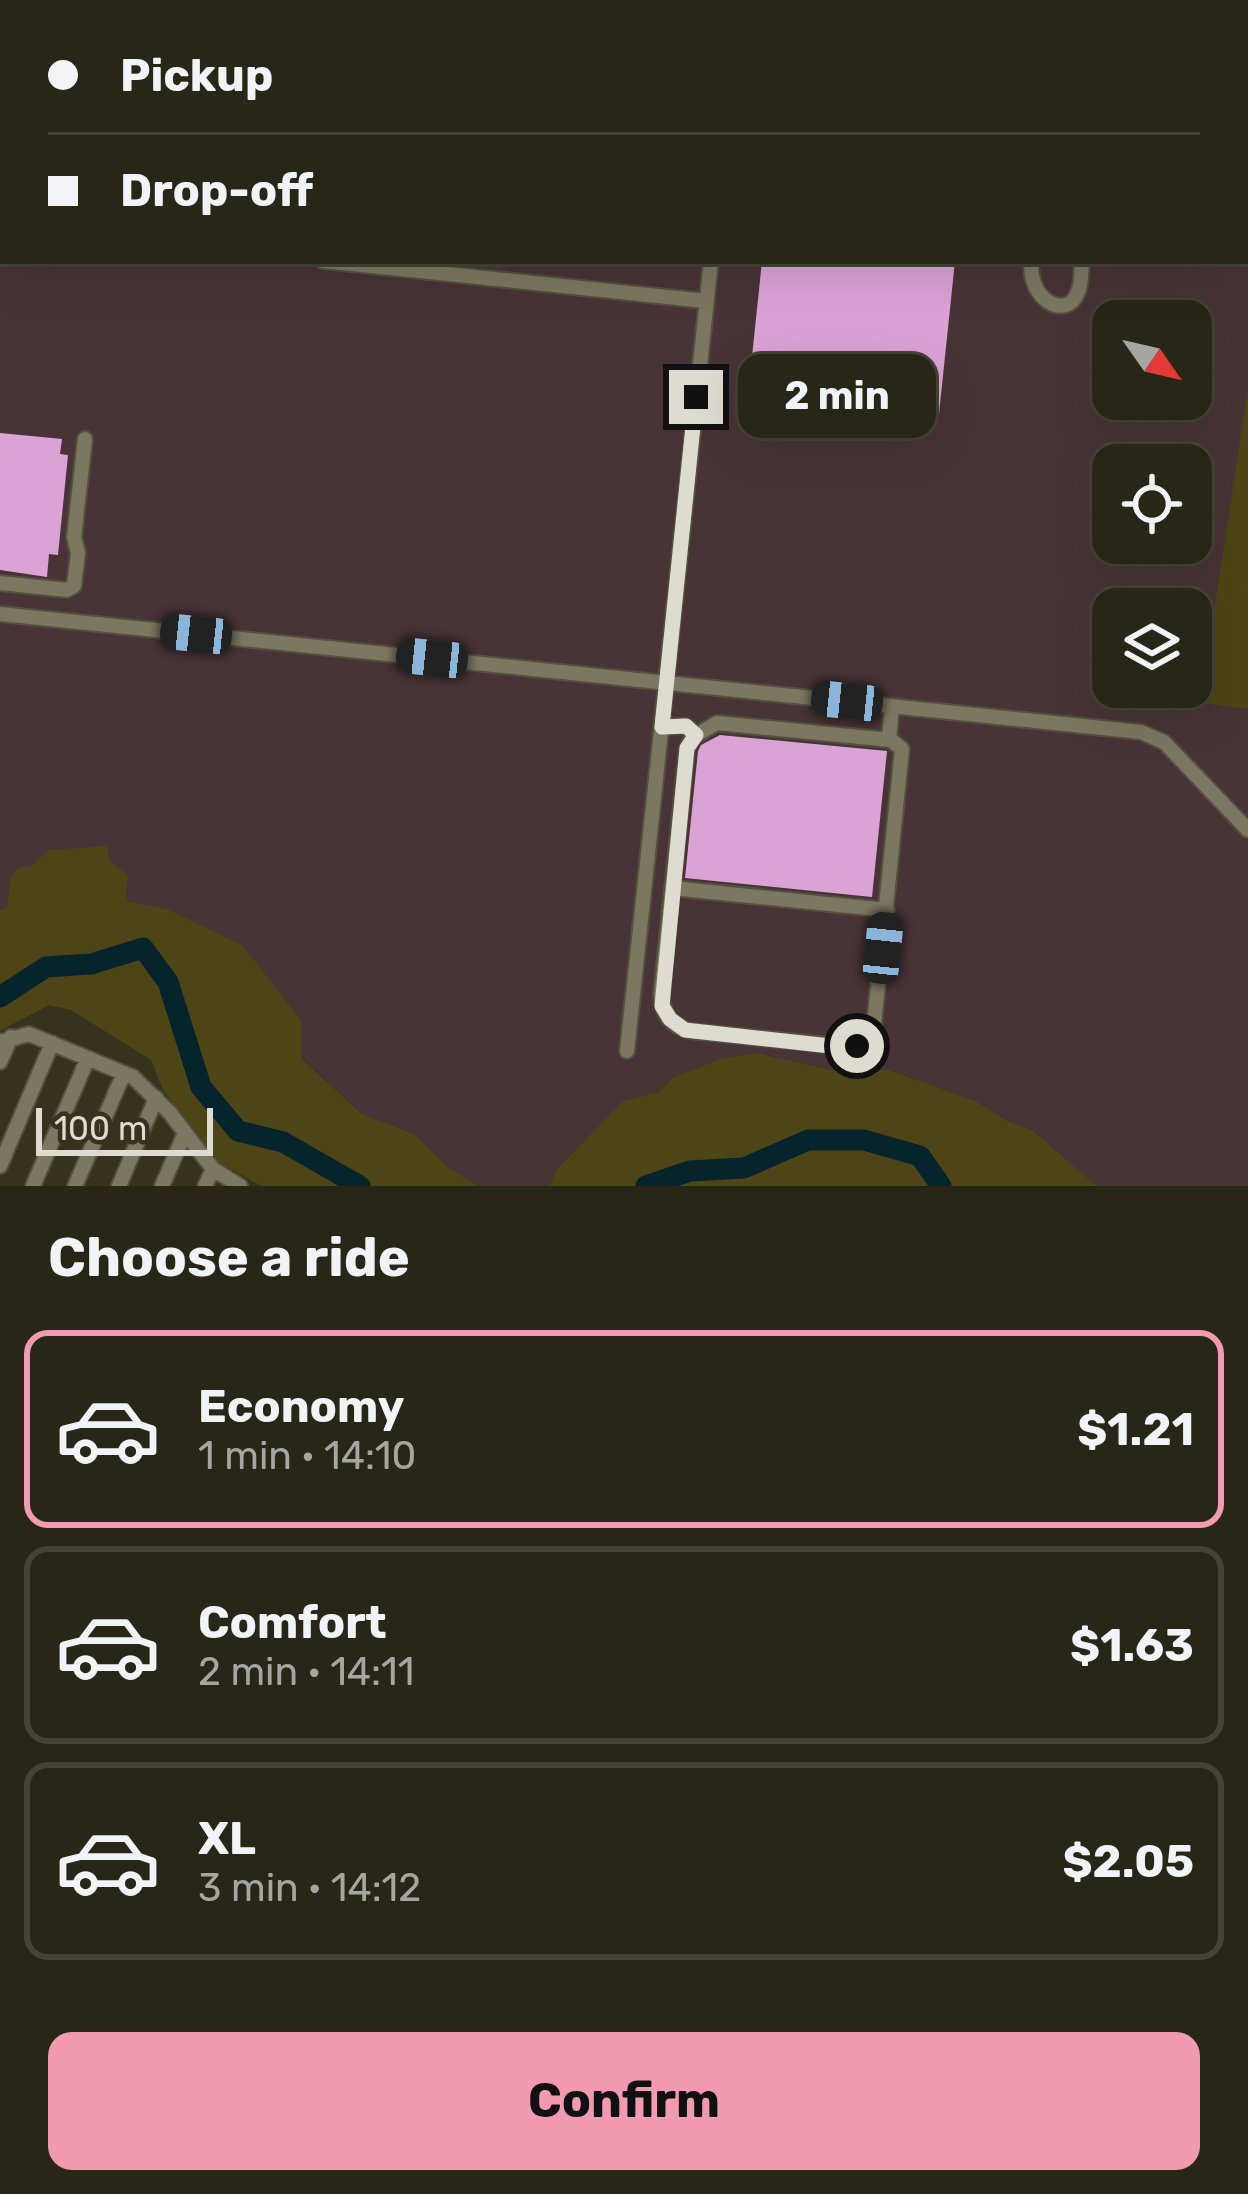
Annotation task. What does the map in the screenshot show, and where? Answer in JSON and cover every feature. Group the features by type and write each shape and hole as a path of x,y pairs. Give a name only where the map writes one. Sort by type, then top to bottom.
{"street":[{"path":"351,264 706,302"},
{"path":"627,1051 711,264"},
{"path":"1032,264 1033,285 1042,298 1061,305 1071,302 1078,292 1082,264"},
{"path":"0,583 70,590 75,583 78,550 74,536 85,440"},
{"path":"56,619 59,590"},
{"path":"0,614 1147,734 1170,748 1248,830"},
{"path":"889,740 892,706"},
{"path":"716,723 889,740 900,745 903,755 873,1028 865,1042 848,1048 690,1031 673,1023 662,1000 687,748 696,735 716,723"},
{"path":"662,727 686,726 696,735"},
{"path":"672,888 887,910"},
{"path":"0,1062 5,1040 29,1034 133,1077 213,1169 240,1186"},
{"path":"0,1166 52,1043"},
{"path":"33,1186 88,1058"},
{"path":"75,1186 124,1073"},
{"path":"118,1186 156,1098"},
{"path":"162,1186 185,1133"},
{"path":"206,1186 213,1169"}],"shaded area":[{"path":"0,264 1248,264 1248,1186 1097,1186 1032,1130 976,1101 889,1070 832,1070 757,1053 720,1059 672,1078 659,1092 623,1102 558,1168 549,1186 478,1186 449,1168 414,1134 362,1114 302,1058 301,1020 167,909 126,902 31,866 10,880 7,907 0,911"},
{"path":"1248,389 1248,709 1212,704 1212,624"},
{"path":"107,846 109,861 128,875 126,901 167,909 243,946 301,1020 302,1059 362,1114 414,1134 449,1168 478,1186 261,1186 218,1162 163,1090 151,1060 71,1010 49,1005 0,1031 0,911 7,907 10,880 18,868 31,866 49,850"},
{"path":"757,1053 832,1070 889,1070 976,1101 1032,1130 1097,1186 549,1186 558,1168 623,1101 659,1092 672,1078 720,1059"}],"building":[{"path":"762,264 955,264 939,414 748,395"},
{"path":"0,433 62,439 60,454 68,455 58,555 49,554 47,577 0,570"},
{"path":"720,735 887,751 872,897 685,878 698,751"}],"waterway":[{"path":"0,997 46,967 91,964 143,948 168,982 201,1087 238,1131 283,1142 360,1186"},
{"path":"646,1186 690,1171 744,1168 808,1140 864,1140 920,1156 941,1186"}],"route":[{"path":"696,397 662,727 686,726 696,735 687,748 662,1006 685,1030 857,1046"}]}
